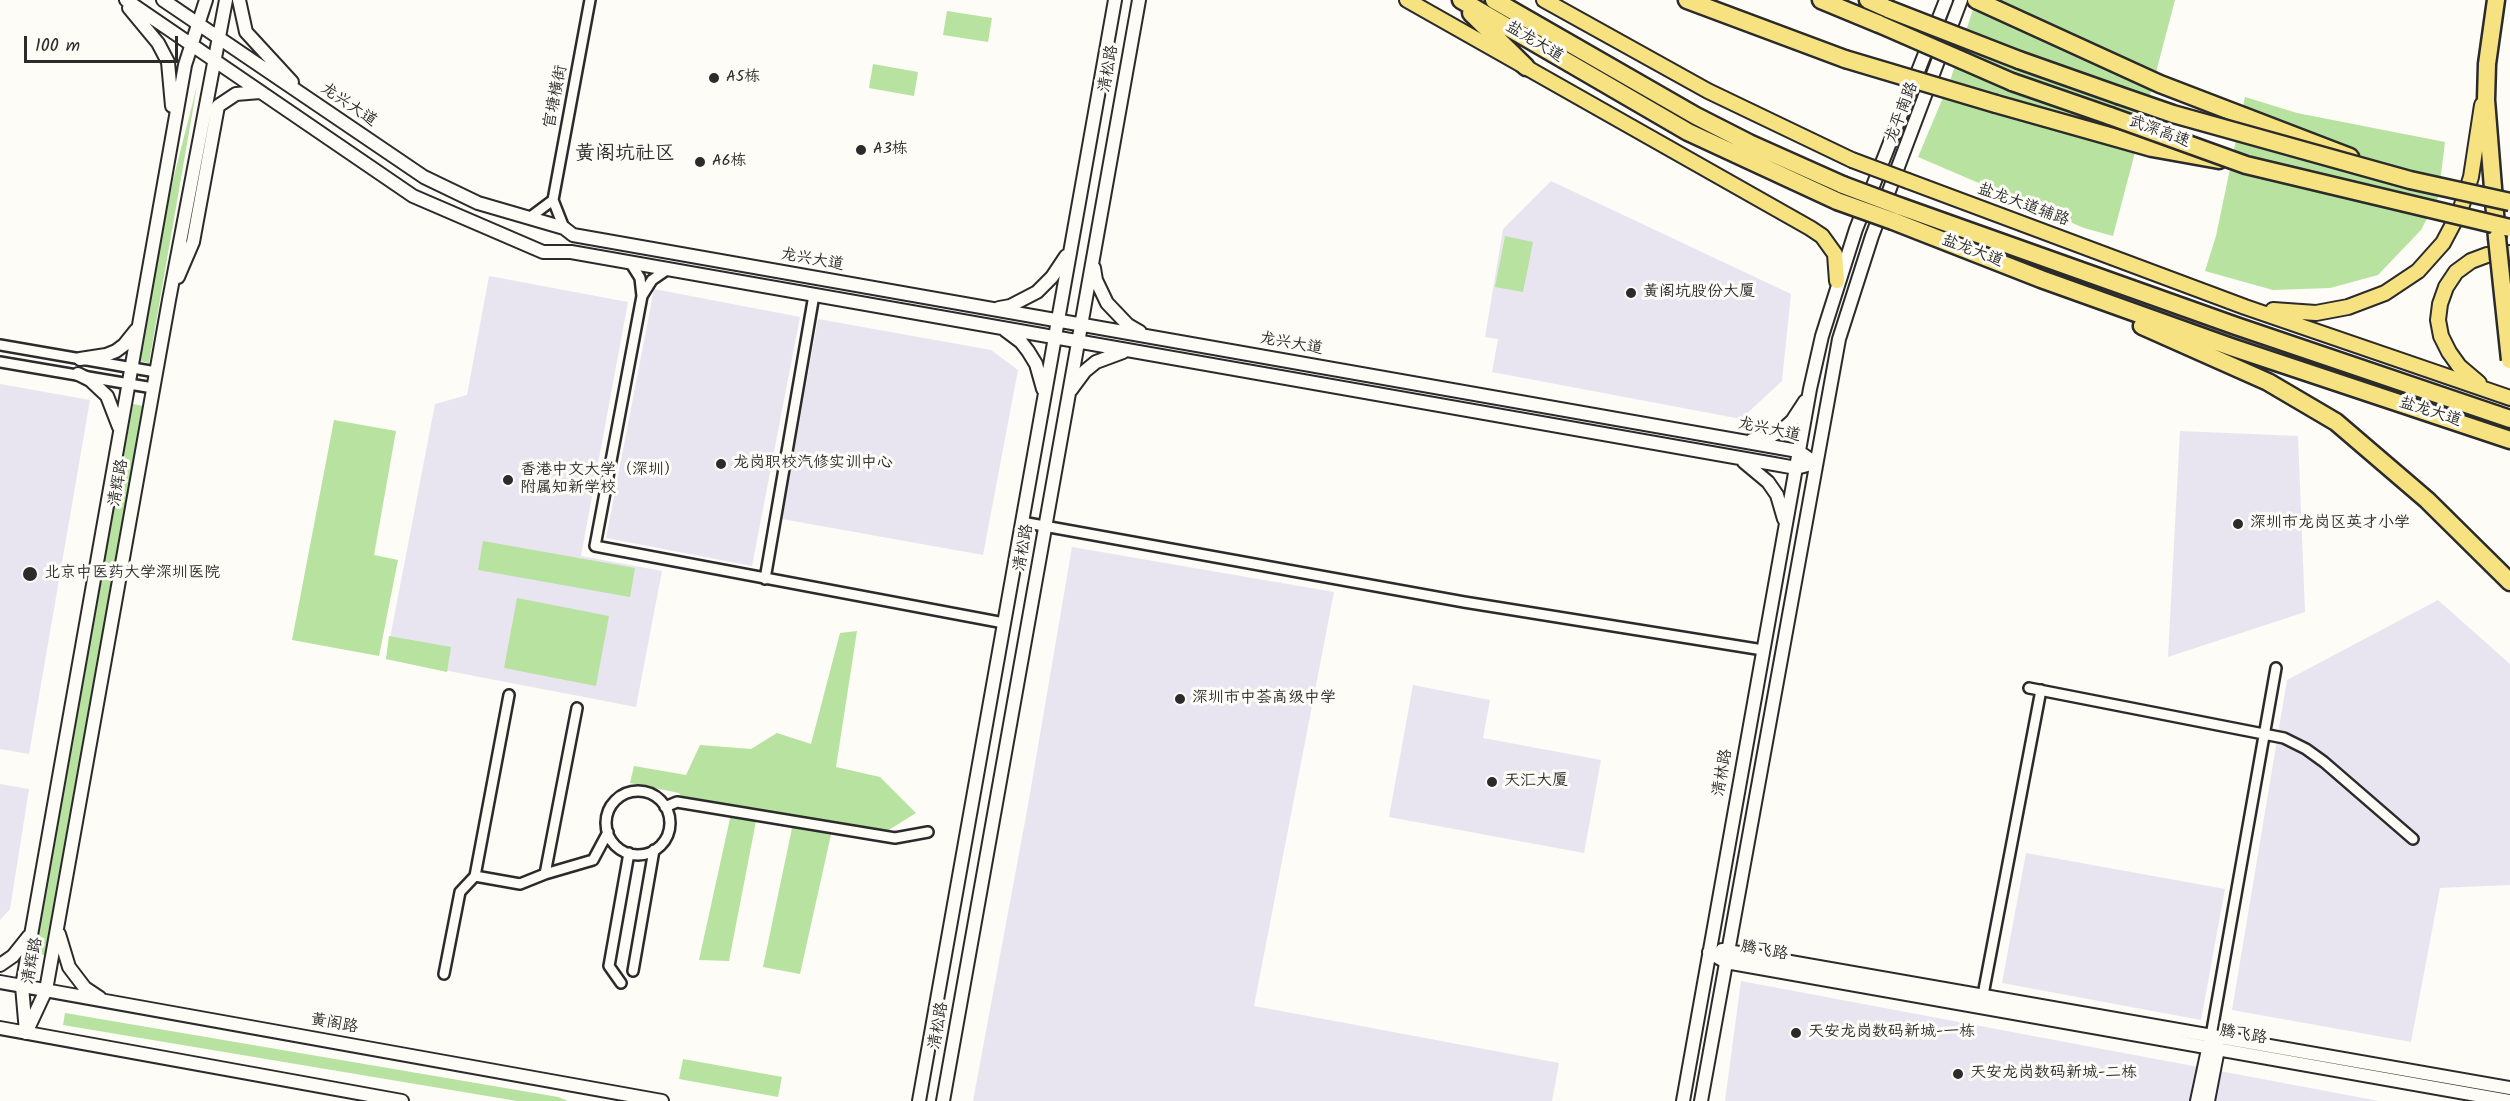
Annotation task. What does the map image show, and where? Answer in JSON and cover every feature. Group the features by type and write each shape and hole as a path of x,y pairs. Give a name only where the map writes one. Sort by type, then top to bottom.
{"highway":[{"path":"1459,0 1526,67"},
{"name":"盐龙大道","path":"1459,0 1688,132 1840,193 1896,214 2510,419"},
{"name":"盐龙大道","path":"1494,0 1840,193"},
{"path":"1517,0 1553,34"},
{"path":"1687,0 1845,59 1996,105 2152,148 2246,165"},
{"name":"武深高速","path":"1821,0 2012,82 2246,165 2503,233"},
{"name":"武深高速","path":"1868,0 2019,60 2173,114 2409,180 2510,202"},
{"path":"1976,0 2123,67 2409,180"},
{"path":"2496,0 2487,64 2487,134 2503,233 2510,360"},
{"name":"盐龙大道","path":"1896,214 2041,279 2231,347 2510,440"},
{"path":"2041,279 2299,398 2358,438 2501,564 2510,582"}],"main road":[{"name":"龙兴大道","path":"124,0 413,196 543,252 571,252 630,262 1796,468 1815,463"},
{"path":"124,0 158,43 168,62 172,115 169,156"},
{"name":"龙兴大道","path":"163,0 424,177 478,203 564,228 573,235 1798,451 1815,463"},
{"name":"清辉路","path":"26,1033 22,986 185,64 206,0"},
{"name":"清辉路","path":"26,1033 46,990 169,300 226,0"},
{"path":"238,0 246,32 315,103"},
{"name":"清松路","path":"919,1101 1115,0"},
{"name":"清松路","path":"943,1101 1139,0"},
{"path":"1407,0 1810,228 1822,236 1835,254 1837,281"},
{"name":"盐龙大道辅路","path":"1544,0 1708,91 1852,160 2245,307 2510,398"},
{"name":"龙平南路","path":"1810,388 1837,281 1946,0"},
{"name":"龙平南路","path":"1815,463 1839,339 1872,236 1961,0"},
{"path":"2245,307 2298,313 2348,307 2394,288 2432,257 2452,228 2466,194 2475,155 2487,64"},
{"path":"169,300 193,242 218,106 236,94 260,92"},
{"path":"993,309 1010,306 1037,292 1052,278 1071,244"},
{"path":"2494,392 2472,378 2449,352 2441,336 2438,320 2440,303 2446,287 2456,272 2471,261 2487,255 2510,253"},
{"path":"1094,255 1096,280 1107,303 1128,325 1152,337"},
{"path":"80,359 116,351 133,335 139,323"},
{"path":"998,327 1021,342 1028,351 1042,378 1044,396"},
{"path":"1069,393 1080,376 1096,362 1113,354 1133,351"},
{"path":"78,374 90,380 107,396 118,418 120,431"},
{"path":"1735,440 1769,437 1781,431 1803,406 1810,388"},
{"name":"清林路","path":"1683,1101 1810,388"},
{"path":"1714,454 1717,437"},
{"path":"1732,457 1748,464 1768,482 1783,511 1785,530"},
{"path":"1701,1101 1815,463"},
{"path":"58,923 63,954 69,967 85,988 106,1001"},
{"path":"0,965 24,945 32,930"},
{"name":"腾飞路","path":"1709,952 2510,1101"},
{"name":"黄阁路","path":"0,982 662,1101"},
{"path":"0,1028 402,1101"},
{"path":"2197,1101 2212,1044"},
{"path":"2208,1101 2212,1044"},
{"name":"腾飞路","path":"2212,1044 2510,1088"}],"street":[{"name":"官塘横街","path":"553,200 590,0"},
{"path":"530,218 553,200 564,228"},
{"path":"630,262 640,278 642,296 595,546 1004,622"},
{"path":"642,296 652,280 668,269"},
{"path":"765,579 814,295"},
{"path":"0,345 156,372"},
{"path":"0,362 153,388"},
{"path":"1022,522 1464,602 1763,650"},
{"path":"2212,1044 2276,668"},
{"path":"2029,688 2284,738 2306,749 2412,839"},
{"path":"1981,1001 2041,690"},
{"path":"444,974 459,892 475,876 509,695"},
{"path":"545,874 578,708"},
{"path":"647,792 656,796 665,807 670,824 667,835 654,850 645,854 629,853 616,846 608,832 607,818 610,808 626,793 647,792"},
{"path":"665,807 677,802 894,838 928,832"},
{"path":"475,876 520,884 593,860 608,832"},
{"path":"633,971 654,850"},
{"path":"621,983 609,966 629,853"}],"shaded area":[{"path":"1551,181 1791,294 1782,381 1741,419 1492,372 1498,339 1485,337 1503,229"},
{"name":"香港中文大学（深圳） 附属知新学校","path":"489,276 628,302 581,556 662,571 636,707 386,659 435,404 467,395"},
{"path":"654,289 800,317 752,566 606,538"},
{"path":"818,319 991,350 1018,370 983,555 782,519"},
{"name":"北京中医药大学深圳医院","path":"0,384 90,400 29,754 0,749"},
{"name":"深圳市龙岗区英才小学","path":"2180,431 2298,436 2305,612 2168,657"},
{"path":"1072,547 1334,592 1254,1006 1559,1063 1552,1101 973,1101 1028,805"},
{"path":"2438,600 2510,664 2510,885 2440,888 2411,1042 2232,1010 2287,680"},
{"name":"天汇大厦","path":"1413,685 1490,700 1483,738 1601,760 1584,853 1389,817"},
{"path":"0,784 29,789 10,909 0,920"},
{"path":"2026,853 2225,889 2201,1020 2002,983"},
{"path":"1741,981 2379,1101 1725,1101"}],"green space":[{"path":"1976,0 2175,0 2113,236 2084,228 1918,157 1950,81"},
{"path":"947,11 992,18 988,42 943,35"},
{"path":"873,64 918,72 914,96 869,88"},
{"path":"197,86 149,363 136,360 173,180"},
{"path":"2245,97 2297,113 2445,142 2438,198 2421,230 2378,275 2330,288 2273,290 2205,271 2216,236"},
{"path":"1505,236 1533,242 1523,292 1495,287"},
{"path":"133,404 144,406 48,956 36,953 47,880"},
{"path":"334,420 396,431 374,555 398,560 379,656 292,640"},
{"path":"483,541 635,568 630,597 478,570"},
{"path":"517,598 609,616 596,686 504,668"},
{"path":"857,631 836,767 880,777 916,813 871,841 832,830 800,974 763,967 792,828 756,821 729,961 699,960 731,814 687,805 679,793 630,783 634,766 686,775 700,745 751,749 777,733 811,744 840,633"},
{"path":"389,636 451,647 447,672 386,659"},
{"path":"65,1013 558,1097 568,1101 517,1101 63,1025"},
{"path":"683,1059 782,1077 778,1097 679,1079"}],"place":[{"name":"A5栋","path":"714,78"},
{"name":"A3栋","path":"861,150"},
{"name":"A6栋","path":"700,162"},
{"name":"黄阁坑股份大厦","path":"1631,293"},
{"name":"龙岗职校汽修实训中心","path":"721,464"},
{"name":"香港中文大学（深圳） 附属知新学校","path":"508,480"},
{"name":"深圳市龙岗区英才小学","path":"2238,524"},
{"name":"北京中医药大学深圳医院","path":"30,574"},
{"name":"深圳市中荟高级中学","path":"1180,699"},
{"name":"天汇大厦","path":"1492,782"},
{"name":"天安龙岗数码新城-一栋","path":"1796,1033"},
{"name":"天安龙岗数码新城-二栋","path":"1958,1074"}],"district":[{"name":"黄阁坑社区","path":"625,156"}]}
